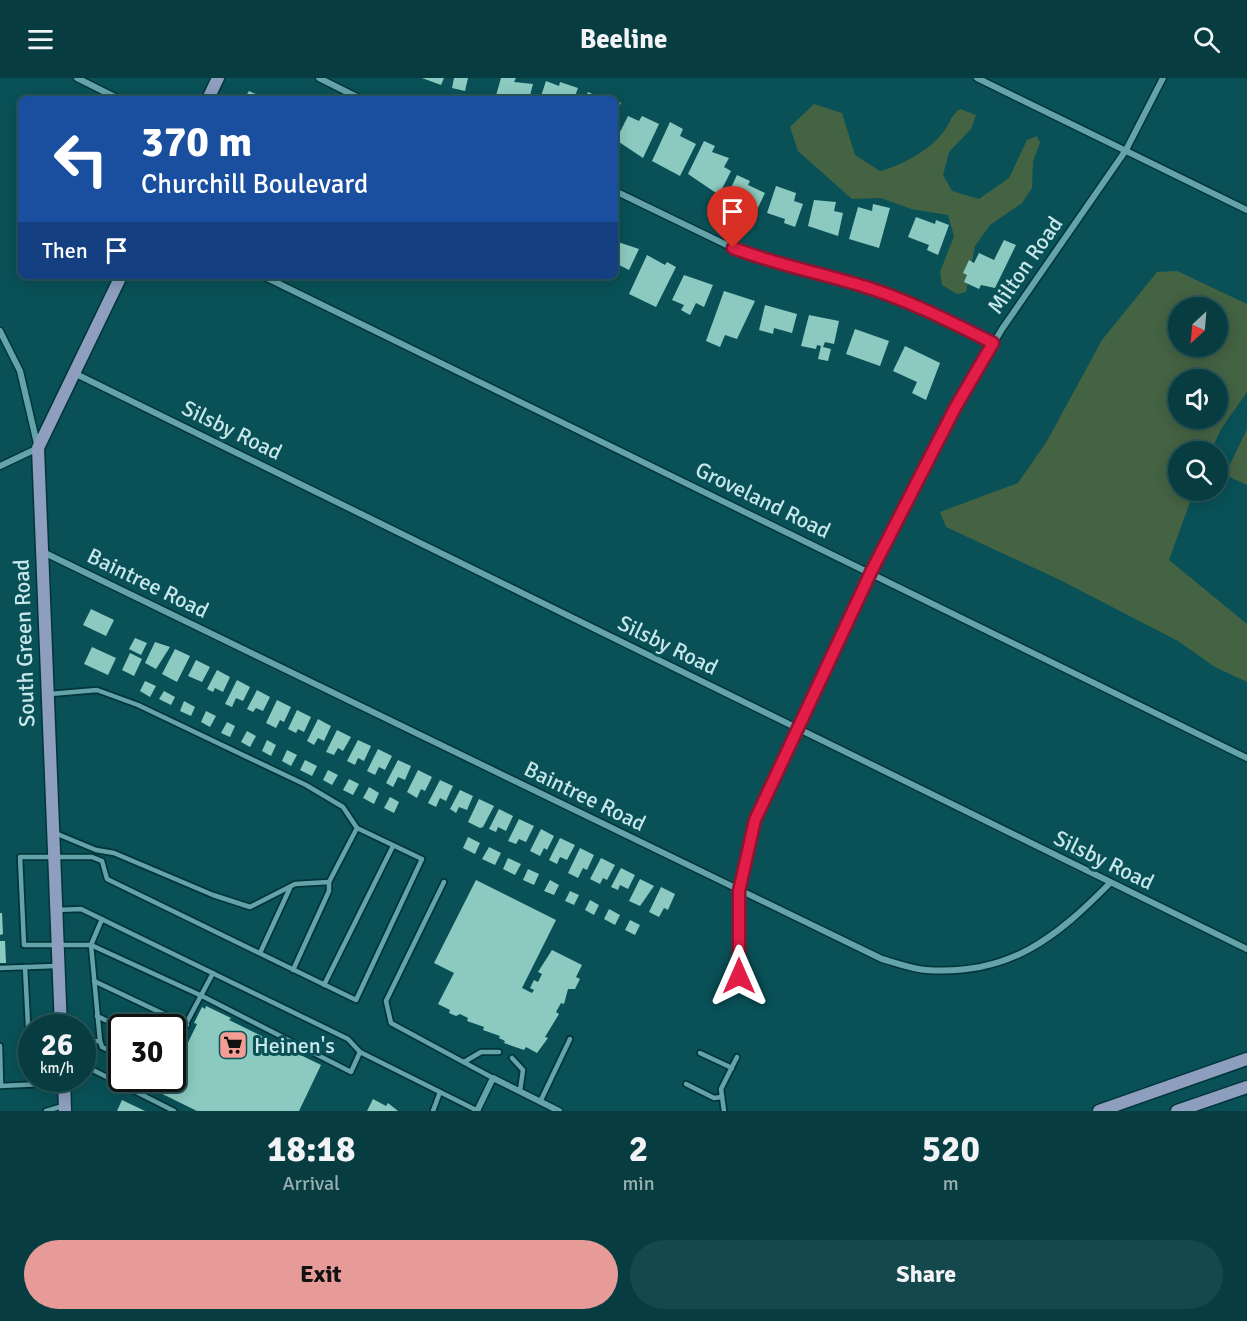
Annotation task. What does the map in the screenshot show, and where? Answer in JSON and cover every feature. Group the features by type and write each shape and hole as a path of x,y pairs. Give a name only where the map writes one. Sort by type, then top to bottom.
{"main road":[{"path":"209,96 218,78"},
{"name":"South Green Road","path":"61,1014 53,857 38,448 120,279"},
{"path":"1099,1111 1247,1059"},
{"path":"1177,1111 1247,1087"},
{"path":"64,1092 65,1108"}],"street":[{"path":"77,78 113,96"},
{"path":"319,78 355,96"},
{"path":"978,78 1247,210"},
{"name":"Milton Road","path":"739,976 739,891 755,820 796,728 871,572 955,408 993,343 1126,150 1163,78"},
{"path":"618,192 733,248 776,264 863,286 905,301 993,343"},
{"name":"Groveland Road","path":"268,279 1247,758"},
{"path":"0,331 20,371 38,448 0,466"},
{"name":"Silsby Road","path":"74,373 1247,949"},
{"name":"Baintree Road","path":"42,551 882,959 926,970 969,968 1015,959 1069,924 1110,883"},
{"path":"478,1111 493,1078 559,1111"}],"lane":[{"path":"47,694 97,690 138,705 306,785 343,807 357,828 422,859 356,1000 107,879 102,861 92,857 20,857 24,945 91,945 202,996 351,1072 360,1052"},
{"path":"293,970 329,891 329,882 357,828"},
{"path":"53,832 96,850 114,853 250,907 290,887 329,882"},
{"path":"324,985 393,846"},
{"path":"444,882 386,1001 387,1008 391,1023 493,1078"},
{"path":"260,953 290,887"},
{"path":"56,910 81,909 102,919 348,1039 360,1052 478,1111"},
{"path":"102,919 91,945 100,1041 102,1047 108,1050"},
{"path":"0,968 59,966"},
{"path":"25,967 27,1014"},
{"path":"94,981 187,1025 213,973"},
{"path":"97,1016 108,1021"},
{"path":"540,1101 570,1040"},
{"path":"96,1041 100,1041"},
{"path":"0,1047 1,1086 18,1085"},
{"path":"465,1062 481,1052 499,1052"},
{"path":"700,1053 732,1068"},
{"path":"724,1111 721,1089 737,1057"},
{"path":"513,1058 523,1070 520,1091"},
{"path":"96,1072 174,1111"},
{"path":"686,1084 714,1098 722,1097"},
{"path":"434,1111 440,1092"},
{"path":"46,1111 51,1108 65,1108"}],"green space":[{"path":"814,104 842,113 855,155 880,171 906,161 932,144 960,109 976,115 971,129 949,152 943,175 952,191 979,199 1009,178 1027,140 1037,136 1040,143 1033,161 1032,188 1022,203 990,225 975,246 966,292 957,294 942,285 940,272 954,236 948,215 911,209 881,198 852,199 798,151 790,127"},
{"path":"1177,271 1247,304 1247,392 1228,419 1228,369 1168,369 1168,429 1221,429 1216,441 1168,441 1168,501 1190,501 1169,560 1247,624 1247,682 1215,667 1178,641 1060,580 946,527 940,512 1018,483 1047,441 1102,340 1157,272"},
{"path":"1247,429 1247,485 1228,476 1228,469"}],"building":[{"path":"422,78 444,78 441,85"},
{"path":"454,78 468,78 465,91 452,88"},
{"path":"501,78 516,78 514,82 533,84 530,96 496,96"},
{"path":"546,81 559,86 560,82 578,88 575,96 541,96"},
{"path":"249,91 260,96 246,96"},
{"path":"628,116 639,121 642,116 659,124 643,158 618,141 618,136"},
{"path":"670,122 683,129 680,136 696,144 680,176 652,161"},
{"path":"704,141 715,146 712,152 729,158 724,167 731,171 719,195 688,174"},
{"path":"737,175 750,181 748,185 765,193 756,212 726,198"},
{"path":"776,186 796,193 794,201 803,204 795,227 784,223 785,219 767,213"},
{"path":"814,200 836,202 834,211 843,213 838,236 808,226"},
{"path":"873,204 890,208 879,248 849,239 858,207 872,211"},
{"path":"916,217 935,224 936,220 949,225 938,255 927,250 929,245 908,237"},
{"path":"1004,240 1016,245 995,288 981,285 979,289 964,282 967,275 963,273 969,260 974,263 979,253 994,260"},
{"path":"618,242 639,249 629,270 619,265 618,267"},
{"path":"647,255 665,265 667,262 676,267 656,307 629,294"},
{"path":"684,275 713,285 704,307 696,303 690,315 681,310 684,305 672,300"},
{"path":"724,291 755,301 737,339 725,335 720,347 706,341"},
{"path":"765,305 797,314 792,333 774,328 773,334 759,330"},
{"path":"809,315 839,321 834,344 825,342 823,347 831,349 828,361 818,359 821,346 817,345 816,349 801,346"},
{"path":"855,329 889,341 880,366 846,354"},
{"path":"905,346 940,363 926,400 912,393 917,382 893,371"},
{"path":"91,609 114,620 106,636 83,625"},
{"path":"135,638 147,643 141,655 129,649"},
{"path":"155,642 170,647 156,669 145,663"},
{"path":"92,647 116,658 108,675 84,664"},
{"path":"175,649 190,656 177,682 162,674"},
{"path":"130,653 142,659 134,676 122,670"},
{"path":"196,660 210,667 202,682 188,676"},
{"path":"217,670 230,677 223,692 215,688 213,692 207,689"},
{"path":"237,680 250,687 243,701 236,698 232,707 225,704"},
{"path":"145,681 156,686 150,697 140,691"},
{"path":"257,690 270,697 263,711 256,708 253,712 247,709"},
{"path":"164,691 175,697 171,705 159,699"},
{"path":"277,700 291,707 284,722 280,720 276,728 266,723"},
{"path":"184,701 195,707 191,716 180,711"},
{"path":"297,710 311,717 304,732 298,729 296,733 288,729"},
{"path":"206,711 216,716 210,727 201,722"},
{"path":"318,719 331,726 324,741 318,738 314,745 307,741"},
{"path":"227,722 235,726 230,737 221,733"},
{"path":"337,730 351,737 343,751 338,748 334,755 326,752"},
{"path":"247,731 256,736 250,747 241,742"},
{"path":"267,740 276,745 271,756 262,751"},
{"path":"358,740 371,746 364,761 358,758 355,765 347,761"},
{"path":"378,749 392,756 385,770 379,767 375,775 367,771"},
{"path":"287,750 297,755 291,766 282,761"},
{"path":"305,760 317,766 312,776 300,770"},
{"path":"398,760 411,766 405,780 398,777 393,787 386,783"},
{"path":"328,770 338,775 332,785 323,780"},
{"path":"418,770 432,777 425,791 421,789 417,798 407,792"},
{"path":"349,779 359,784 353,795 343,790"},
{"path":"440,780 453,786 446,801 440,798 436,807 428,803"},
{"path":"369,787 379,793 374,804 363,798"},
{"path":"460,790 473,796 467,810 459,807 456,813 450,809"},
{"path":"390,797 399,802 394,813 384,808"},
{"path":"479,799 494,806 483,827 480,828 468,822"},
{"path":"499,809 513,816 506,831 498,827 496,832 489,829"},
{"path":"519,819 534,826 526,842 519,839 516,844 508,841"},
{"path":"541,829 554,836 547,850 544,848 540,856 530,851"},
{"path":"468,837 480,843 475,854 463,848"},
{"path":"560,838 575,845 567,860 560,857 557,864 549,860"},
{"path":"489,847 501,853 495,865 482,859"},
{"path":"580,848 594,855 587,870 583,868 578,878 568,873"},
{"path":"508,858 521,864 515,875 503,869"},
{"path":"601,858 615,865 607,880 603,878 600,884 590,879"},
{"path":"621,868 635,875 628,889 620,885 618,890 611,887"},
{"path":"528,869 539,874 534,885 523,880"},
{"path":"640,879 654,886 640,906 629,901"},
{"path":"476,880 556,920 522,988 532,993 534,990 530,988 534,980 538,982 542,974 538,972 552,950 582,965 576,977 580,979 575,989 568,989 564,1004 561,1003 556,1012 559,1014 545,1037 548,1038 537,1053 526,1047 524,1050 504,1043 505,1041 499,1038 500,1036 483,1030 484,1027 467,1021 468,1018 460,1014 456,1016 449,1013 450,1010 438,1004 454,973 434,963"},
{"path":"550,880 559,885 554,895 544,891"},
{"path":"661,887 675,894 668,910 664,908 659,917 649,912"},
{"path":"570,891 579,895 574,905 565,901"},
{"path":"590,900 599,905 594,915 585,910"},
{"path":"609,909 620,915 615,925 604,919"},
{"path":"0,913 2,913 3,934 0,935"},
{"path":"630,920 640,925 635,935 625,930"},
{"path":"0,941 5,941 6,963 0,963"},
{"name":"Heinen's","path":"206,1006 231,1018 229,1020 321,1065 299,1111 197,1111 158,1092 186,1092 186,1047 202,1007 205,1009"},
{"path":"373,1099 386,1106 388,1103 398,1111 367,1111"},
{"path":"122,1100 145,1111 117,1111"}],"place":[{"name":"Heinen's","path":"233,1045"}],"route":[{"path":"733,248 776,264 863,286 905,301 993,343 955,408 871,572 796,728 755,820 739,891 739,976"}]}
